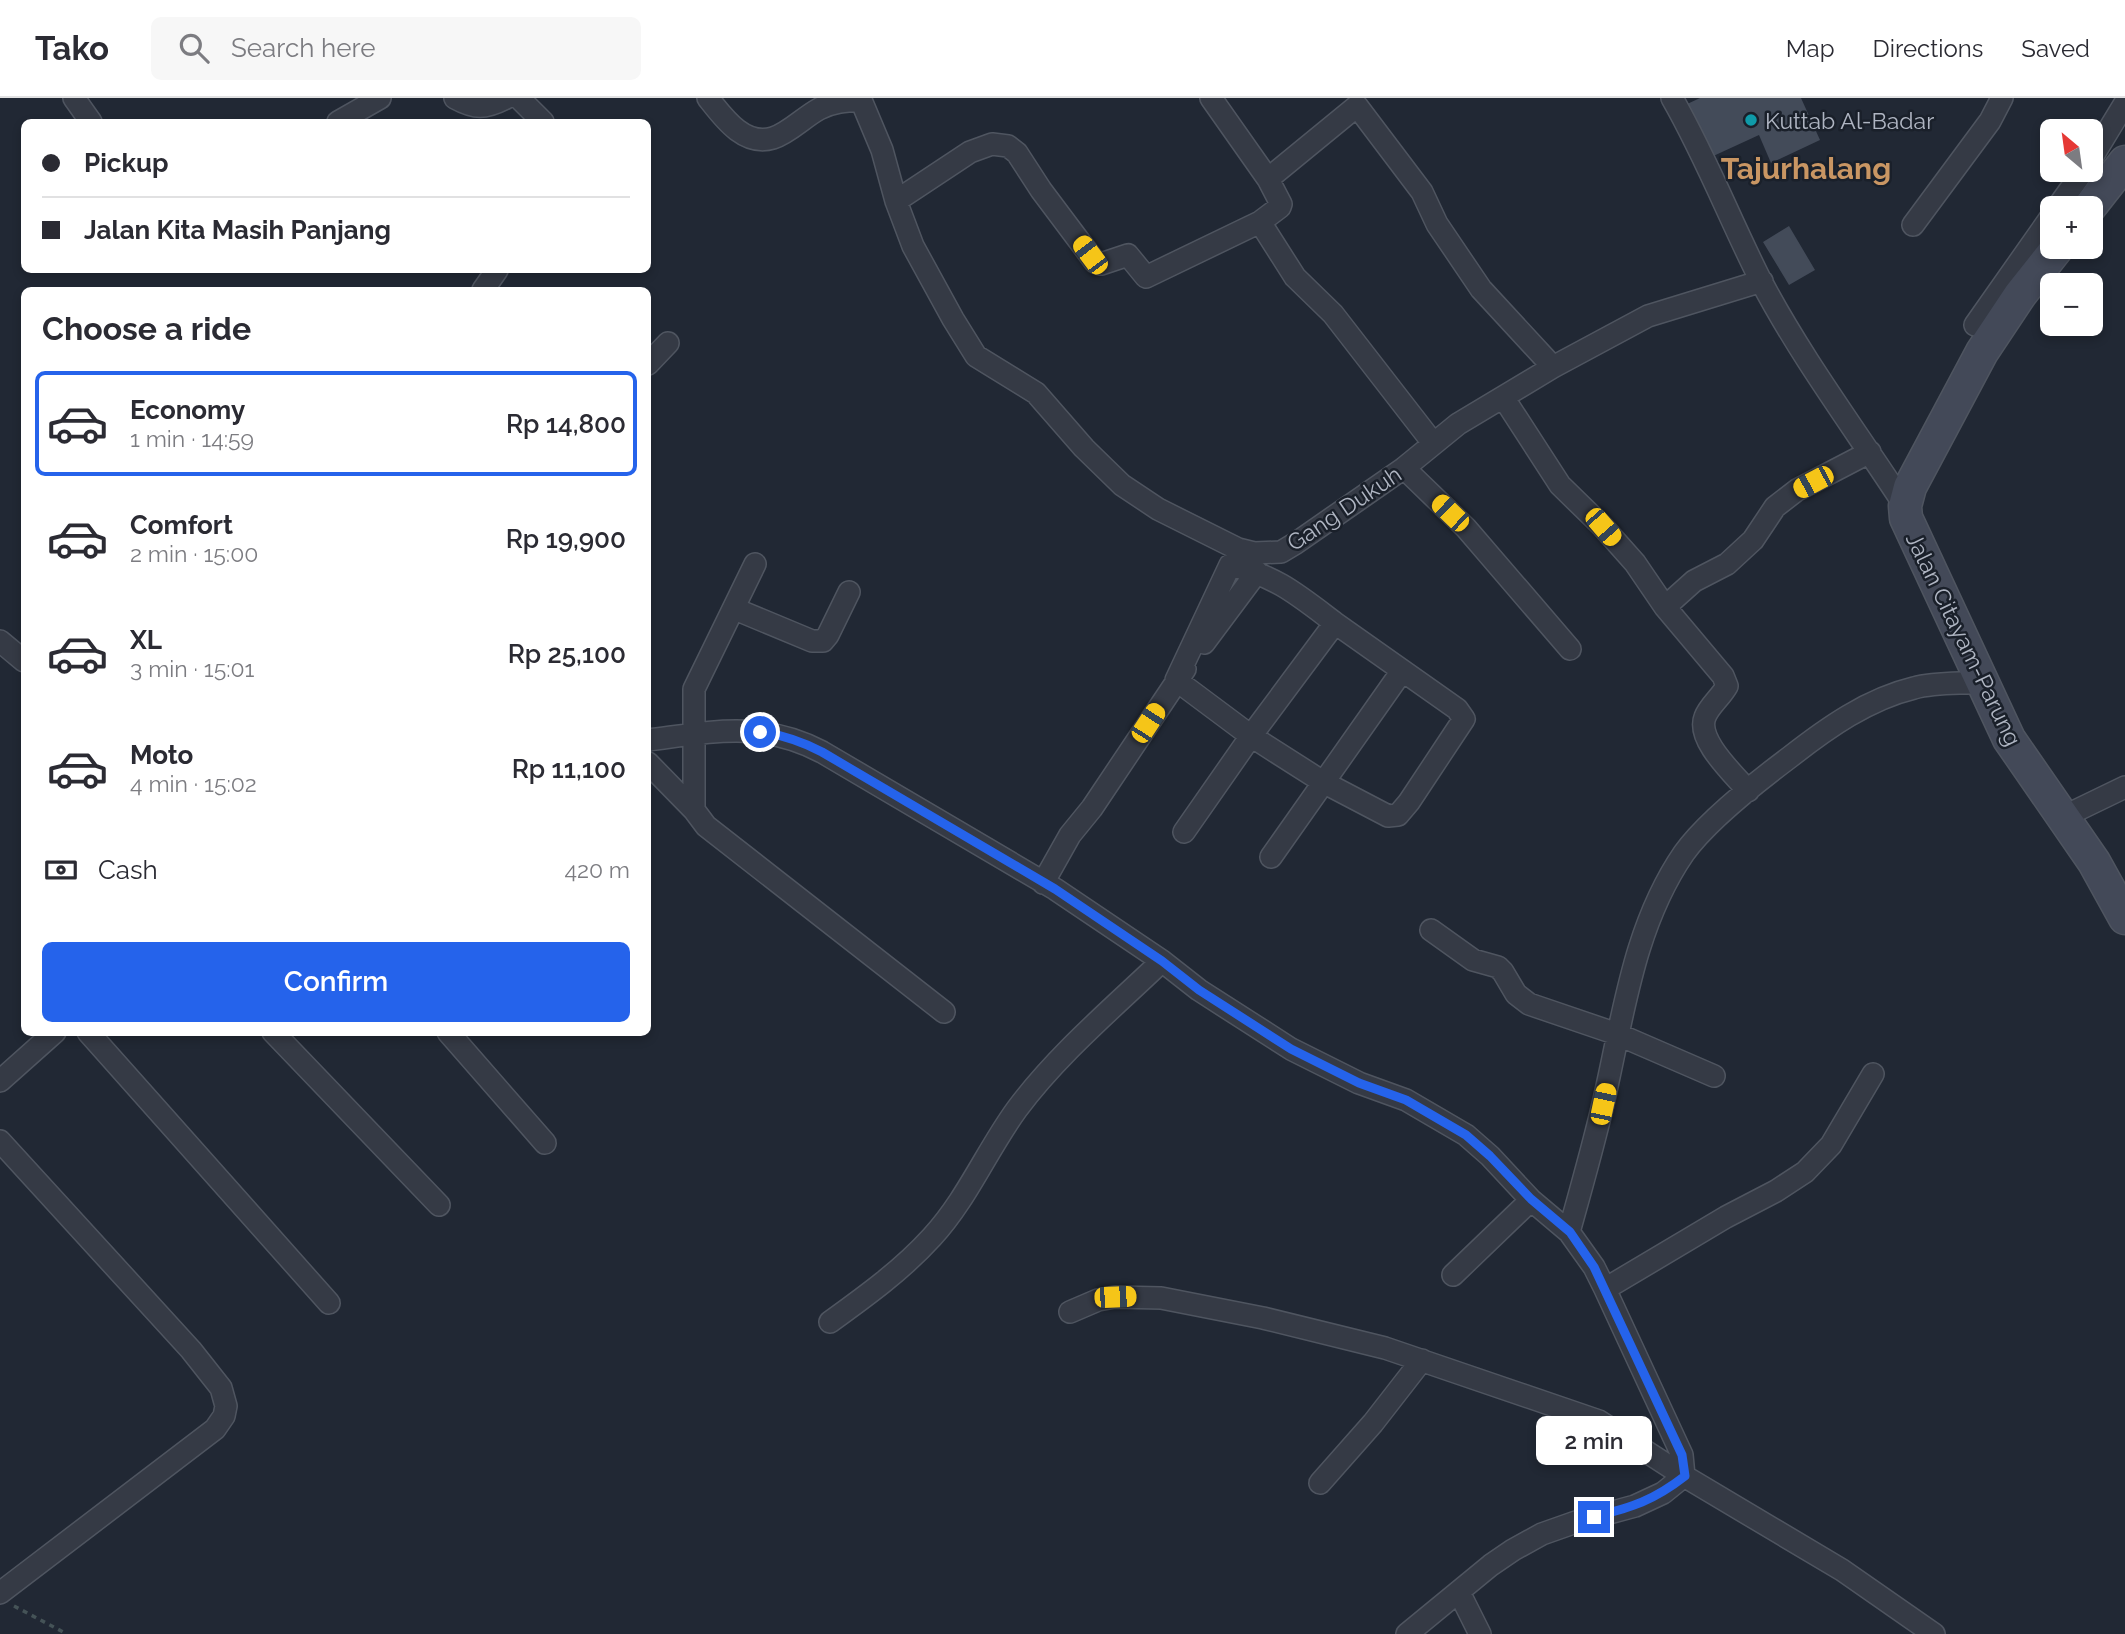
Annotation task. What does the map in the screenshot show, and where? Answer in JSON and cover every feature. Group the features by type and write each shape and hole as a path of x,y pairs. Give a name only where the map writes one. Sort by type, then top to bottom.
{"main road":[{"path":"2098,196 2125,162"},
{"name":"Jalan Citayam-Parung","path":"2046,259 2011,290 1982,352 1910,487 1905,506 1909,526 2009,739 2094,862 2125,918"}],"street":[{"path":"74,98 89,119"},
{"path":"343,119 380,98"},
{"path":"455,98 470,107 484,107 506,98"},
{"path":"519,98 540,119"},
{"path":"708,98 733,127 749,138 762,139 773,138 821,108 841,101 861,100"},
{"path":"896,201 970,152 992,144 1013,148 1097,264 1128,256 1146,277 1260,222 1281,205 1268,179 1211,98"},
{"path":"1672,98 1708,165 1762,281 1809,360 1905,506"},
{"path":"1913,225 1990,121 2002,98"},
{"name":"Gang Dukuh","path":"861,100 882,149 896,201 924,267 976,356 1036,393 1084,448 1122,485 1158,509 1238,549 1254,553 1281,552 1404,468 1433,443 1553,366 1648,316 1762,281"},
{"path":"1268,179 1365,102 1422,192 1437,224 1481,289 1553,366"},
{"path":"2104,138 2125,103"},
{"path":"1260,222 1295,276 1334,314 1433,443"},
{"path":"1975,325 2011,290 2040,238"},
{"path":"651,361 668,343"},
{"path":"1503,397 1560,485 1635,563 1665,607 1726,681 1726,689 1705,715 1703,730 1709,744 1748,790"},
{"path":"1665,607 1693,581 1727,564 1753,540 1775,507 1797,490 1870,452"},
{"path":"1404,468 1466,528 1570,649"},
{"path":"694,810 694,688 755,564"},
{"path":"1049,886 1070,835 1092,808 1176,680 1230,565 1257,572 1288,588 1457,709 1464,719 1409,803 1398,815 1388,816 1323,782 1251,736 1176,680"},
{"path":"735,609 812,641 823,641 849,592"},
{"path":"1184,832 1335,623"},
{"path":"0,641 21,658"},
{"path":"1271,857 1402,671"},
{"path":"1570,1232 1640,943 1671,874 1695,840 1748,790 1816,736 1884,697 1931,685 1983,682"},
{"path":"651,740 740,730 779,734 802,741 1049,886 1162,961 1199,990 1291,1049 1359,1083 1406,1100 1466,1135 1531,1199 1570,1232 1594,1267 1682,1455 1685,1476"},
{"path":"651,766 706,826 944,1012"},
{"path":"2063,817 2125,787"},
{"path":"1431,930 1473,960 1498,967 1516,994 1529,1004 1618,1034 1714,1076"},
{"path":"830,1322 889,1279 933,1237 967,1190 1017,1109 1063,1056 1162,961"},
{"path":"0,1081 51,1036"},
{"path":"92,1036 329,1303"},
{"path":"277,1036 439,1205"},
{"path":"451,1036 545,1143"},
{"path":"1605,1289 1805,1172 1831,1144 1873,1074"},
{"path":"0,1140 191,1350 220,1388 226,1406 224,1416 215,1429 5,1599"},
{"path":"1453,1275 1531,1199"},
{"path":"1070,1312 1098,1300 1115,1297 1161,1298 1263,1318 1385,1348 1599,1421 1842,1570 1934,1634"},
{"path":"1320,1483 1373,1423 1422,1360"},
{"path":"1407,1634 1492,1565 1542,1535 1576,1522 1635,1506 1663,1493 1685,1476"},
{"path":"1460,1592 1480,1634"}],"path":[{"path":"5,1599 67,1634"}],"building":[{"name":"Kuttab Al-Badar","path":"1700,98 1801,98 1820,140 1771,163 1759,135 1709,158 1685,105"},
{"path":"1789,226 1815,270 1789,285 1763,242"}],"place":[{"name":"Kuttab Al-Badar","path":"1751,120"}],"district":[{"name":"Tajurhalang","path":"1806,168"}],"route":[{"path":"760,732 802,741 822,752 1055,889 1162,961 1199,990 1291,1049 1359,1083 1406,1100 1466,1135 1490,1156 1531,1199 1570,1232 1594,1267 1682,1455 1685,1476 1663,1493 1635,1506 1594,1517"}]}
